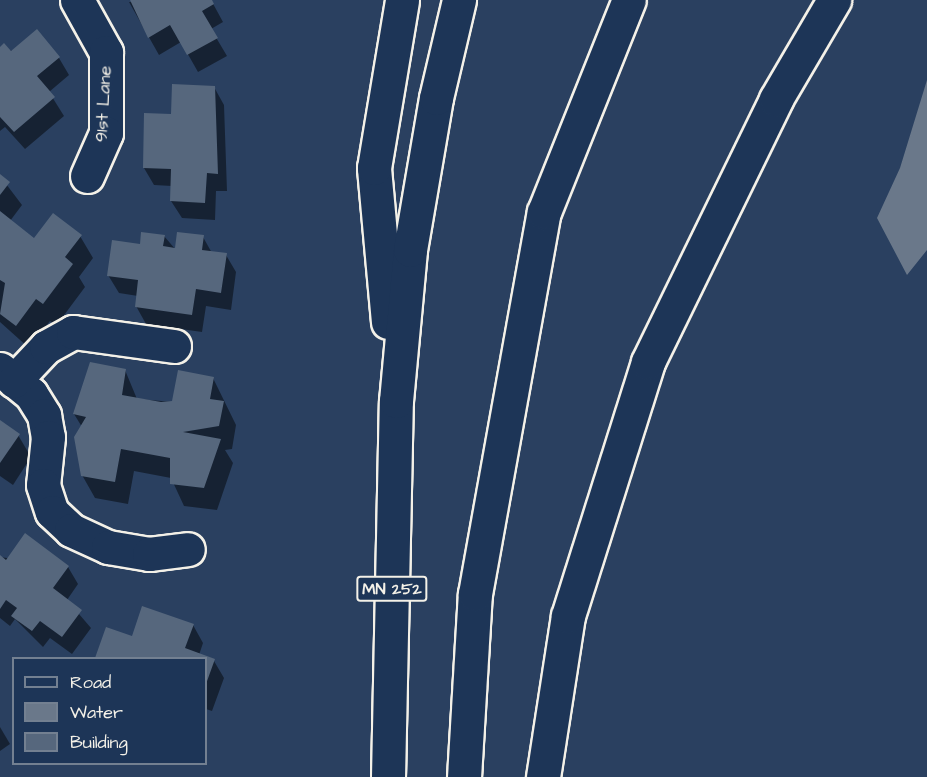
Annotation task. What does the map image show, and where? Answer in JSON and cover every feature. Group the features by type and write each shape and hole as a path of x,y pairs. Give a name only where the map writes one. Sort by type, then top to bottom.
{"main road":[{"name":"91st Lane","path":"77,0 106,52 106,133 87,176"},
{"path":"396,401 374,168 402,0"},
{"path":"396,401 410,250 436,98 459,0"},
{"path":"464,777 475,594 544,212 629,0"},
{"path":"543,777 568,616 648,362 776,99 834,0"},
{"path":"174,346 73,332 46,347 7,375 44,415 48,437 43,485 52,512 71,531 108,548 149,554 188,549"},
{"name":"MN 252","path":"388,777 396,401"}],"water":[{"path":"927,80 927,250 907,275 877,218 900,168"}],"building":[{"path":"130,0 212,0 214,4 202,11 218,38 187,55 170,25 148,38"},
{"path":"37,29 60,57 37,76 55,97 14,132 0,117 0,47 4,43 11,51"},
{"path":"172,84 215,86 218,174 207,173 205,203 170,201 171,169 143,168 144,113 171,114"},
{"path":"0,174 10,182 0,195"},
{"path":"0,211 34,238 53,213 82,235 65,257 73,264 43,304 36,299 16,326 0,314 5,283 0,280"},
{"path":"141,232 165,235 163,246 175,248 177,232 204,235 202,250 227,253 221,293 196,289 192,315 135,307 138,280 107,276 112,240 140,244"},
{"path":"90,362 126,369 122,395 161,402 172,401 178,370 214,377 210,399 224,401 219,426 183,432 221,439 204,488 170,484 170,458 121,449 115,482 81,476 74,437 86,417 73,414"},
{"path":"0,420 20,434 0,463"},
{"path":"25,533 69,566 53,588 82,610 62,637 40,621 32,631 11,616 17,608 6,600 0,609 0,555 6,560"},
{"path":"142,606 194,624 185,648 215,659 207,681 207,657 95,657 106,627 132,636"}]}
